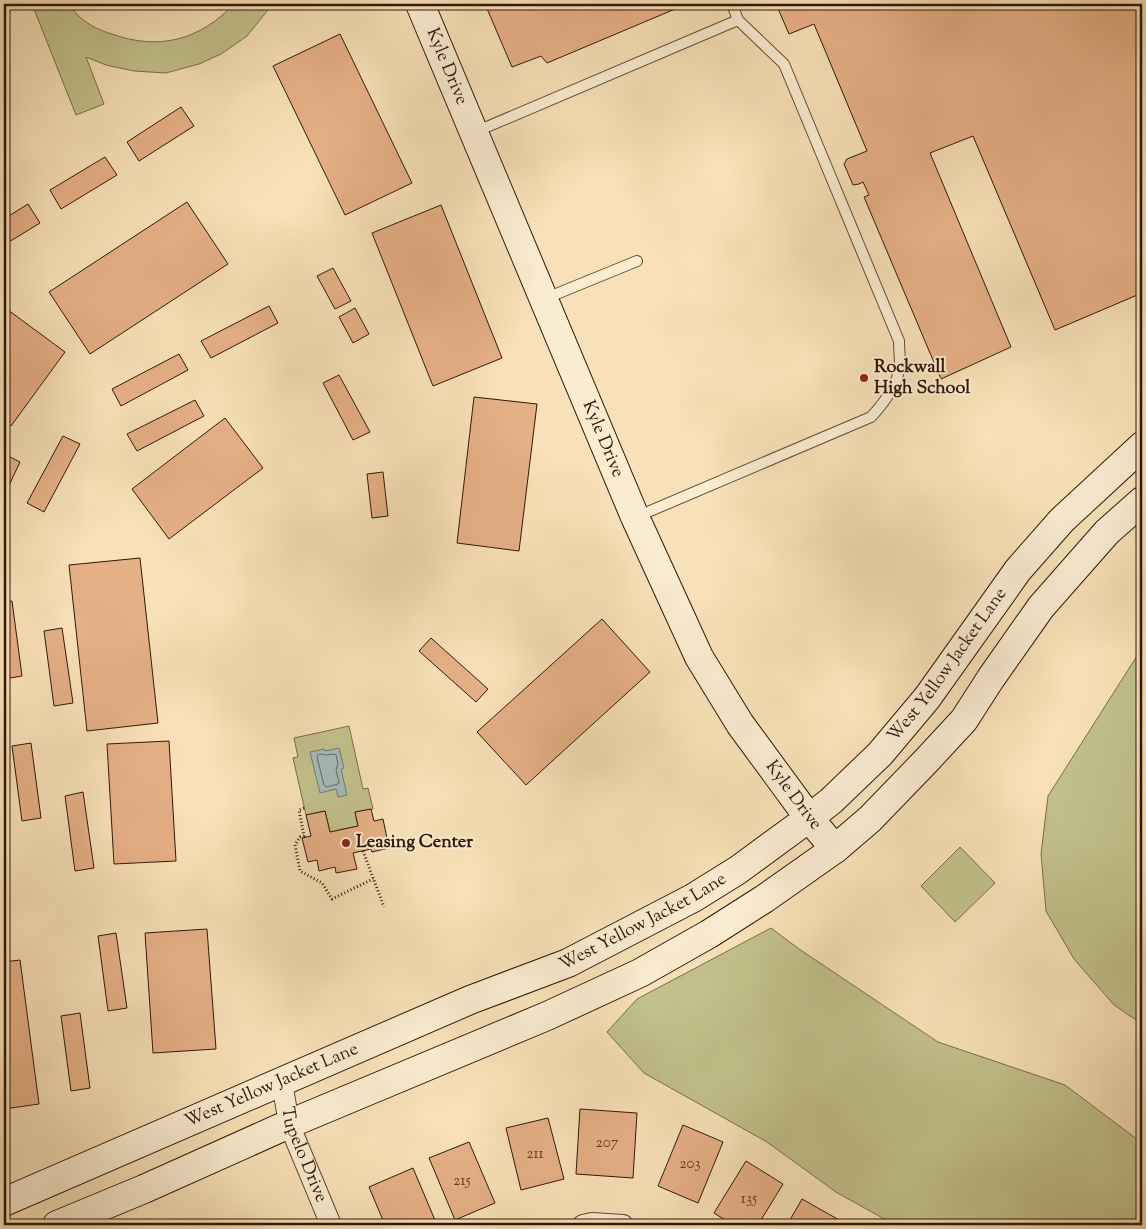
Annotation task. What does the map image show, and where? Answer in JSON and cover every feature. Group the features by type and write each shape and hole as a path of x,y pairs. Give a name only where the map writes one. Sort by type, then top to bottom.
{"street":[{"name":"Kyle Drive","path":"420,4 635,517 699,657 740,724 809,818 835,849"},
{"name":"West Yellow Jacket Lane","path":"4,1202 470,1000 568,963 693,898 738,870 831,801 880,754 921,705 1018,570 1062,520 1142,446"},
{"path":"57,1225 144,1189 289,1124 547,1016 640,973 709,934 748,909 835,849 870,819 927,760 964,720 1041,607 1107,532 1142,501"},
{"name":"Tupelo Drive","path":"282,1082 289,1124 331,1225"},
{"path":"583,1225 592,1223 623,1225"}],"lane":[{"path":"635,517 870,417 883,404 893,387 900,367 899,341 784,64 738,20 732,4"},
{"path":"474,132 738,20"},
{"path":"543,299 638,261"}],"path":[{"path":"304,808 298,810 304,836 300,837 295,845 300,871 322,883 332,899 373,879"},
{"path":"363,851 384,907"}],"shaded area":[{"path":"32,4 68,4 81,18 95,28 129,39 146,42 178,39 193,34 221,16 234,4 271,4 247,36 221,54 199,64 166,73 134,71 106,65 86,57 104,104 76,115"},
{"path":"1142,648 1142,1024 1114,1005 1074,959 1046,911 1041,854 1048,796"},
{"path":"349,726 363,789 368,788 373,809 355,812 358,826 330,832 325,811 306,815 293,758 298,757 294,738"},
{"path":"960,847 995,883 955,922 921,886"},
{"path":"771,928 799,949 938,1042 1065,1085 1142,1143 1142,1225 895,1225 836,1192 767,1142 644,1073 607,1032 637,999"}],"water":[{"path":"339,748 344,768 341,769 347,795 338,797 336,789 320,793 310,752"}],"building":[{"path":"485,4 687,4 547,63 541,56 512,67"},
{"path":"776,4 1142,4 1142,293 1055,330 973,136 930,153 1011,347 941,379 864,197 869,195 863,182 853,185 844,164 847,159 867,151 814,24 789,34"},
{"path":"340,34 412,183 345,215 273,66"},
{"path":"181,107 194,126 139,161 127,142"},
{"path":"105,157 117,175 61,209 50,190"},
{"path":"187,202 228,264 90,354 49,292"},
{"path":"28,204 40,223 4,245 4,219"},
{"path":"441,205 502,358 433,386 372,233"},
{"path":"333,268 351,301 335,309 317,276"},
{"path":"269,306 278,323 211,358 201,341"},
{"path":"4,307 65,352 11,426 4,420"},
{"path":"355,308 369,334 353,343 339,317"},
{"path":"179,354 188,370 121,406 112,389"},
{"path":"339,375 370,432 353,440 323,383"},
{"path":"474,397 537,404 519,551 457,543"},
{"path":"195,400 204,416 137,451 127,434"},
{"path":"225,418 263,468 169,539 132,489"},
{"path":"63,436 80,444 44,512 27,503"},
{"path":"4,454 20,462 4,496"},
{"path":"383,472 388,516 372,518 367,474"},
{"path":"140,558 158,723 87,731 69,565"},
{"path":"12,601 22,676 4,679 4,602"},
{"path":"602,619 650,672 526,785 477,732"},
{"path":"62,628 73,703 54,706 44,631"},
{"path":"431,638 488,689 476,702 419,651"},
{"path":"169,741 176,861 114,864 107,744"},
{"path":"31,743 41,818 22,821 12,746"},
{"path":"83,792 94,868 75,871 65,796"},
{"name":"Leasing Center","path":"371,809 374,821 383,819 389,848 372,852 371,849 353,853 357,869 336,873 335,867 319,871 317,860 308,862 302,838 311,836 306,815 325,811 330,832 358,826 355,812"},
{"path":"207,929 216,1049 153,1053 145,933"},
{"path":"116,933 127,1008 108,1011 98,936"},
{"path":"20,960 39,1104 4,1109 4,962"},
{"path":"80,1013 90,1088 71,1091 61,1016"},
{"path":"580,1109 637,1113 633,1178 576,1174"},
{"path":"548,1118 564,1179 521,1190 506,1128"},
{"path":"683,1125 723,1142 698,1203 658,1186"},
{"path":"469,1142 495,1203 455,1220 429,1158"},
{"path":"746,1161 783,1184 758,1225 733,1225 714,1213"},
{"path":"413,1168 437,1225 385,1225 369,1187"},
{"path":"802,1199 841,1221 838,1225 787,1225"}],"place":[{"name":"Rockwall High School","path":"864,378"},
{"name":"Leasing Center","path":"346,843"}]}
